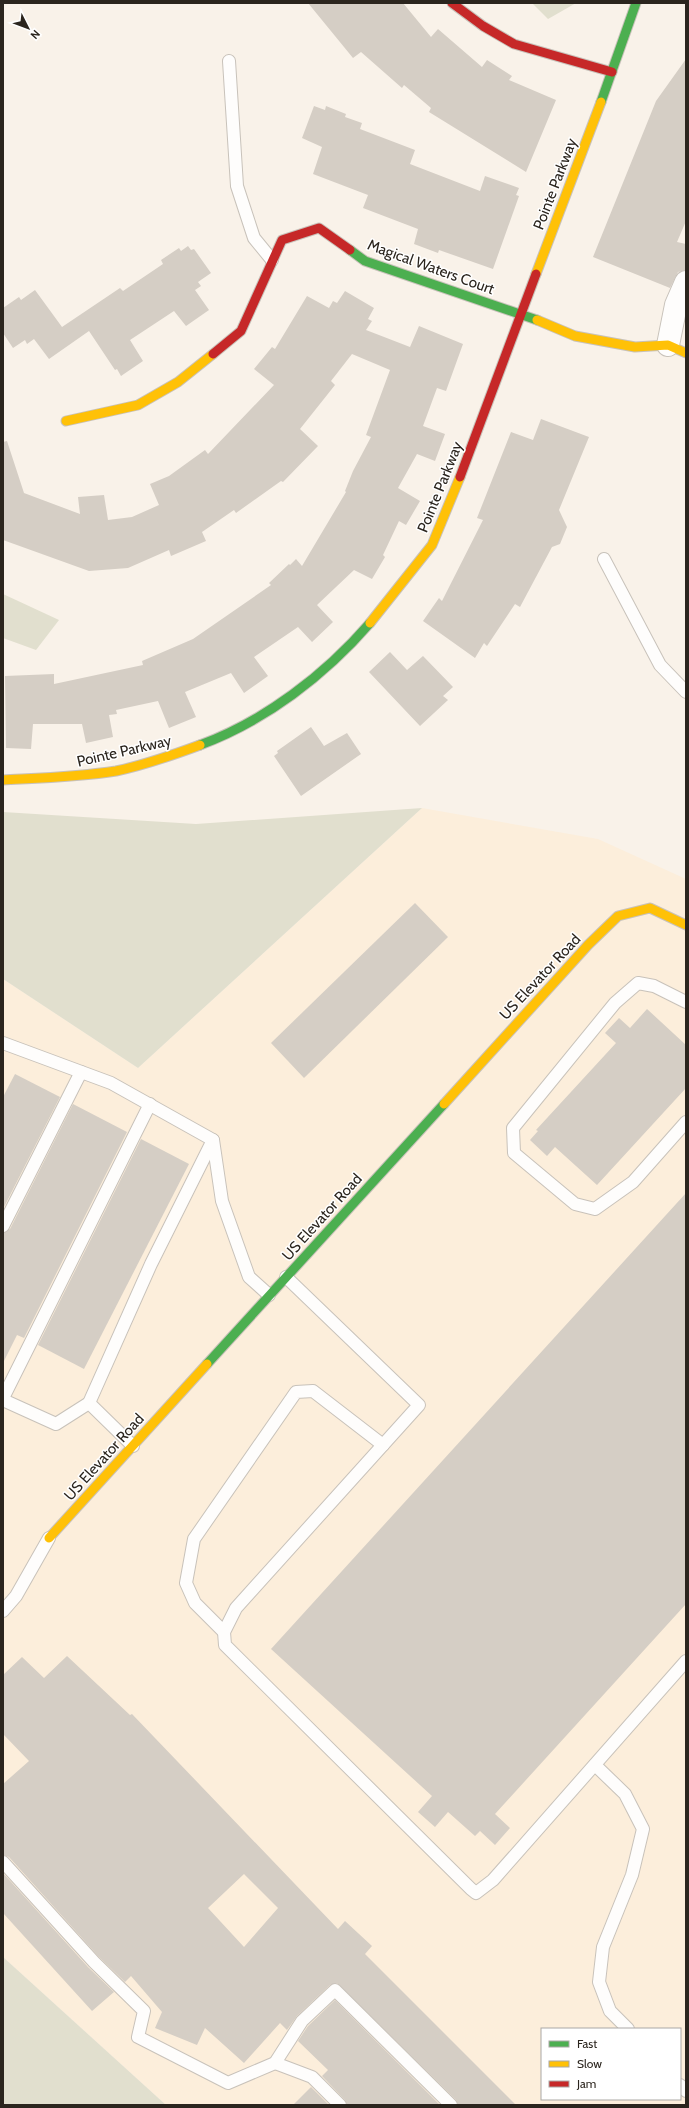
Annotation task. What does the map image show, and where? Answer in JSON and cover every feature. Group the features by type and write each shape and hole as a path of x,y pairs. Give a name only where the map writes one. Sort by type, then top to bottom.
{"street":[{"path":"452,3 483,26 514,44 612,72"},
{"name":"Pointe Parkway","path":"3,780 71,777 142,764 176,754 238,729 287,698 318,674 377,617 432,545 444,518 612,72 636,3"},
{"name":"Magical Waters Court","path":"66,422 138,404 178,382 241,331 282,240 320,228 365,261 520,313"},
{"path":"520,313 575,336 635,347 677,349 676,305 686,282"},
{"name":"US Elevator Road","path":"49,1538 588,945 618,916 650,908 686,925"}],"lane":[{"path":"229,61 236,186 254,238 272,260"},
{"path":"604,559 660,665 686,692"},
{"path":"686,1002 654,986 638,983 615,1003 513,1128 514,1153 574,1204 595,1209 633,1182 686,1122"},
{"path":"3,1043 112,1083 213,1140"},
{"path":"3,1226 81,1072"},
{"path":"150,1104 3,1399 56,1424 89,1403 151,1264 213,1140"},
{"path":"213,1140 222,1201 249,1277 270,1295"},
{"path":"286,1277 419,1404 236,1608 224,1632 225,1645 476,1893 493,1880 686,1662"},
{"path":"224,1632 195,1603 186,1583 194,1538 296,1392 313,1391 383,1445"},
{"path":"89,1403 133,1446"},
{"path":"3,1611 16,1596 49,1538"},
{"path":"595,1765 625,1794 642,1829 632,1875 603,1947 600,1982 610,2010 627,2028"},
{"path":"3,1862 94,1962 144,2011 138,2037 228,2083 275,2063 302,2021 335,1990 451,2105"},
{"path":"275,2063 312,2077 340,2105"}],"shaded area":[{"path":"532,3 576,3 548,19"},
{"path":"3,594 59,620 36,650 3,638"},
{"path":"422,808 598,839 686,879 686,2105 166,2105 3,1957 3,979 138,1068"},
{"path":"422,808 138,1068 3,979 3,812 196,824"},
{"path":"3,1957 166,2105 3,2105"}],"building":[{"path":"308,3 403,3 431,37 438,29 482,67 487,60 512,76 509,80 556,100 526,172 429,112 431,108 404,85 402,88 361,52 353,58"},
{"path":"686,59 686,221 677,242 686,244 686,270 678,272 670,288 593,257 656,101"},
{"path":"314,106 325,110 326,106 346,114 345,117 362,123 360,129 415,150 410,164 480,191 485,176 519,188 516,195 519,196 493,269 439,250 438,253 414,244 418,229 363,208 368,195 313,174 322,147 302,138"},
{"path":"188,246 191,250 194,249 211,273 198,282 201,286 195,290 209,310 186,326 174,311 130,340 143,361 121,376 117,369 115,370 89,331 49,359 34,339 27,344 25,340 13,348 3,333 3,308 19,297 21,300 35,290 62,327 120,288 123,291 163,264 161,260 179,248 181,251"},
{"path":"345,291 374,308 368,319 372,321 366,330 410,347 419,326 463,344 446,391 437,388 423,426 445,434 435,461 417,454 398,488 420,501 406,525 399,521 383,555 385,557 372,579 354,570 317,605 333,622 312,642 298,627 254,657 268,676 244,693 231,673 185,692 196,717 169,728 158,701 116,710 117,714 109,715 113,737 86,743 82,724 33,724 31,749 6,748 5,676 54,674 54,684 143,665 142,661 193,639 271,585 269,583 296,559 302,566 346,492 345,491 353,471 371,437 366,435 390,370 352,354 331,381 335,385 300,429 318,446 283,482 281,481 236,513 234,510 202,532 206,541 171,556 169,550 128,568 89,571 3,540 3,442 7,441 24,493 80,514 78,497 104,495 108,520 132,517 159,505 150,484 169,476 205,450 208,454 274,385 254,369 272,347 275,349 307,296 329,308 333,301 337,303"},
{"path":"541,419 589,437 559,510 567,527 560,544 552,547 520,607 515,604 487,646 484,643 475,658 423,621 439,598 442,601 483,520 477,518 511,432 533,440"},
{"path":"390,652 407,670 423,656 453,687 443,696 448,700 420,726 369,672"},
{"path":"311,727 324,746 347,733 361,754 301,796 274,756 278,753 277,751"},
{"path":"415,903 448,937 304,1078 271,1043"},
{"path":"647,1009 686,1045 686,1088 597,1185 555,1147 547,1156 530,1140 538,1131 536,1130 616,1043 605,1033 619,1018 630,1028"},
{"path":"15,1074 60,1097 3,1209 3,1097"},
{"path":"73,1104 127,1132 24,1338 17,1335 3,1363 3,1233 10,1229"},
{"path":"141,1139 189,1164 84,1369 38,1345"},
{"path":"686,1193 686,1604 495,1814 510,1828 495,1845 480,1831 475,1836 448,1812 435,1827 418,1812 432,1796 271,1649"},
{"path":"67,1656 130,1715 132,1714 338,1929 345,1921 372,1946 365,1954 516,2105 458,2105 456,2100 337,1983 330,1985 297,2016 287,2030 280,2023 244,2063 205,2028 197,2045 155,2028 162,2012 131,1976 125,1982 99,1957 9,1857 3,1855 3,1784 29,1761 3,1734 3,1675 22,1657 44,1678","holes":["244,1874 278,1908 244,1947 208,1908"]},
{"path":"3,1873 88,1967 114,1992 92,2011 3,1913"},
{"path":"335,2000 440,2105 347,2105 345,2100 322,2076 328,2070 298,2041 308,2026"},
{"path":"311,2087 329,2105 293,2105"}],"traffic: fast":[{"path":"601,102 636,3"},
{"path":"350,250 365,261 537,320"},
{"path":"200,745 224,735 270,710 314,678 334,661 370,623"},
{"path":"207,1364 444,1104"}],"traffic: slow":[{"path":"536,274 601,102"},
{"path":"537,320 575,336 635,347 668,345 686,353"},
{"path":"66,421 138,405 178,382 213,354"},
{"path":"370,623 432,545 460,477"},
{"path":"3,780 74,776 116,771 148,763 200,745"},
{"path":"444,1104 588,945 618,916 650,908 686,925"},
{"path":"49,1538 207,1364"}],"traffic: jam":[{"path":"452,3 483,26 514,44 612,72"},
{"path":"213,354 241,331 282,240 319,228 350,250"},
{"path":"460,477 536,274"}]}
